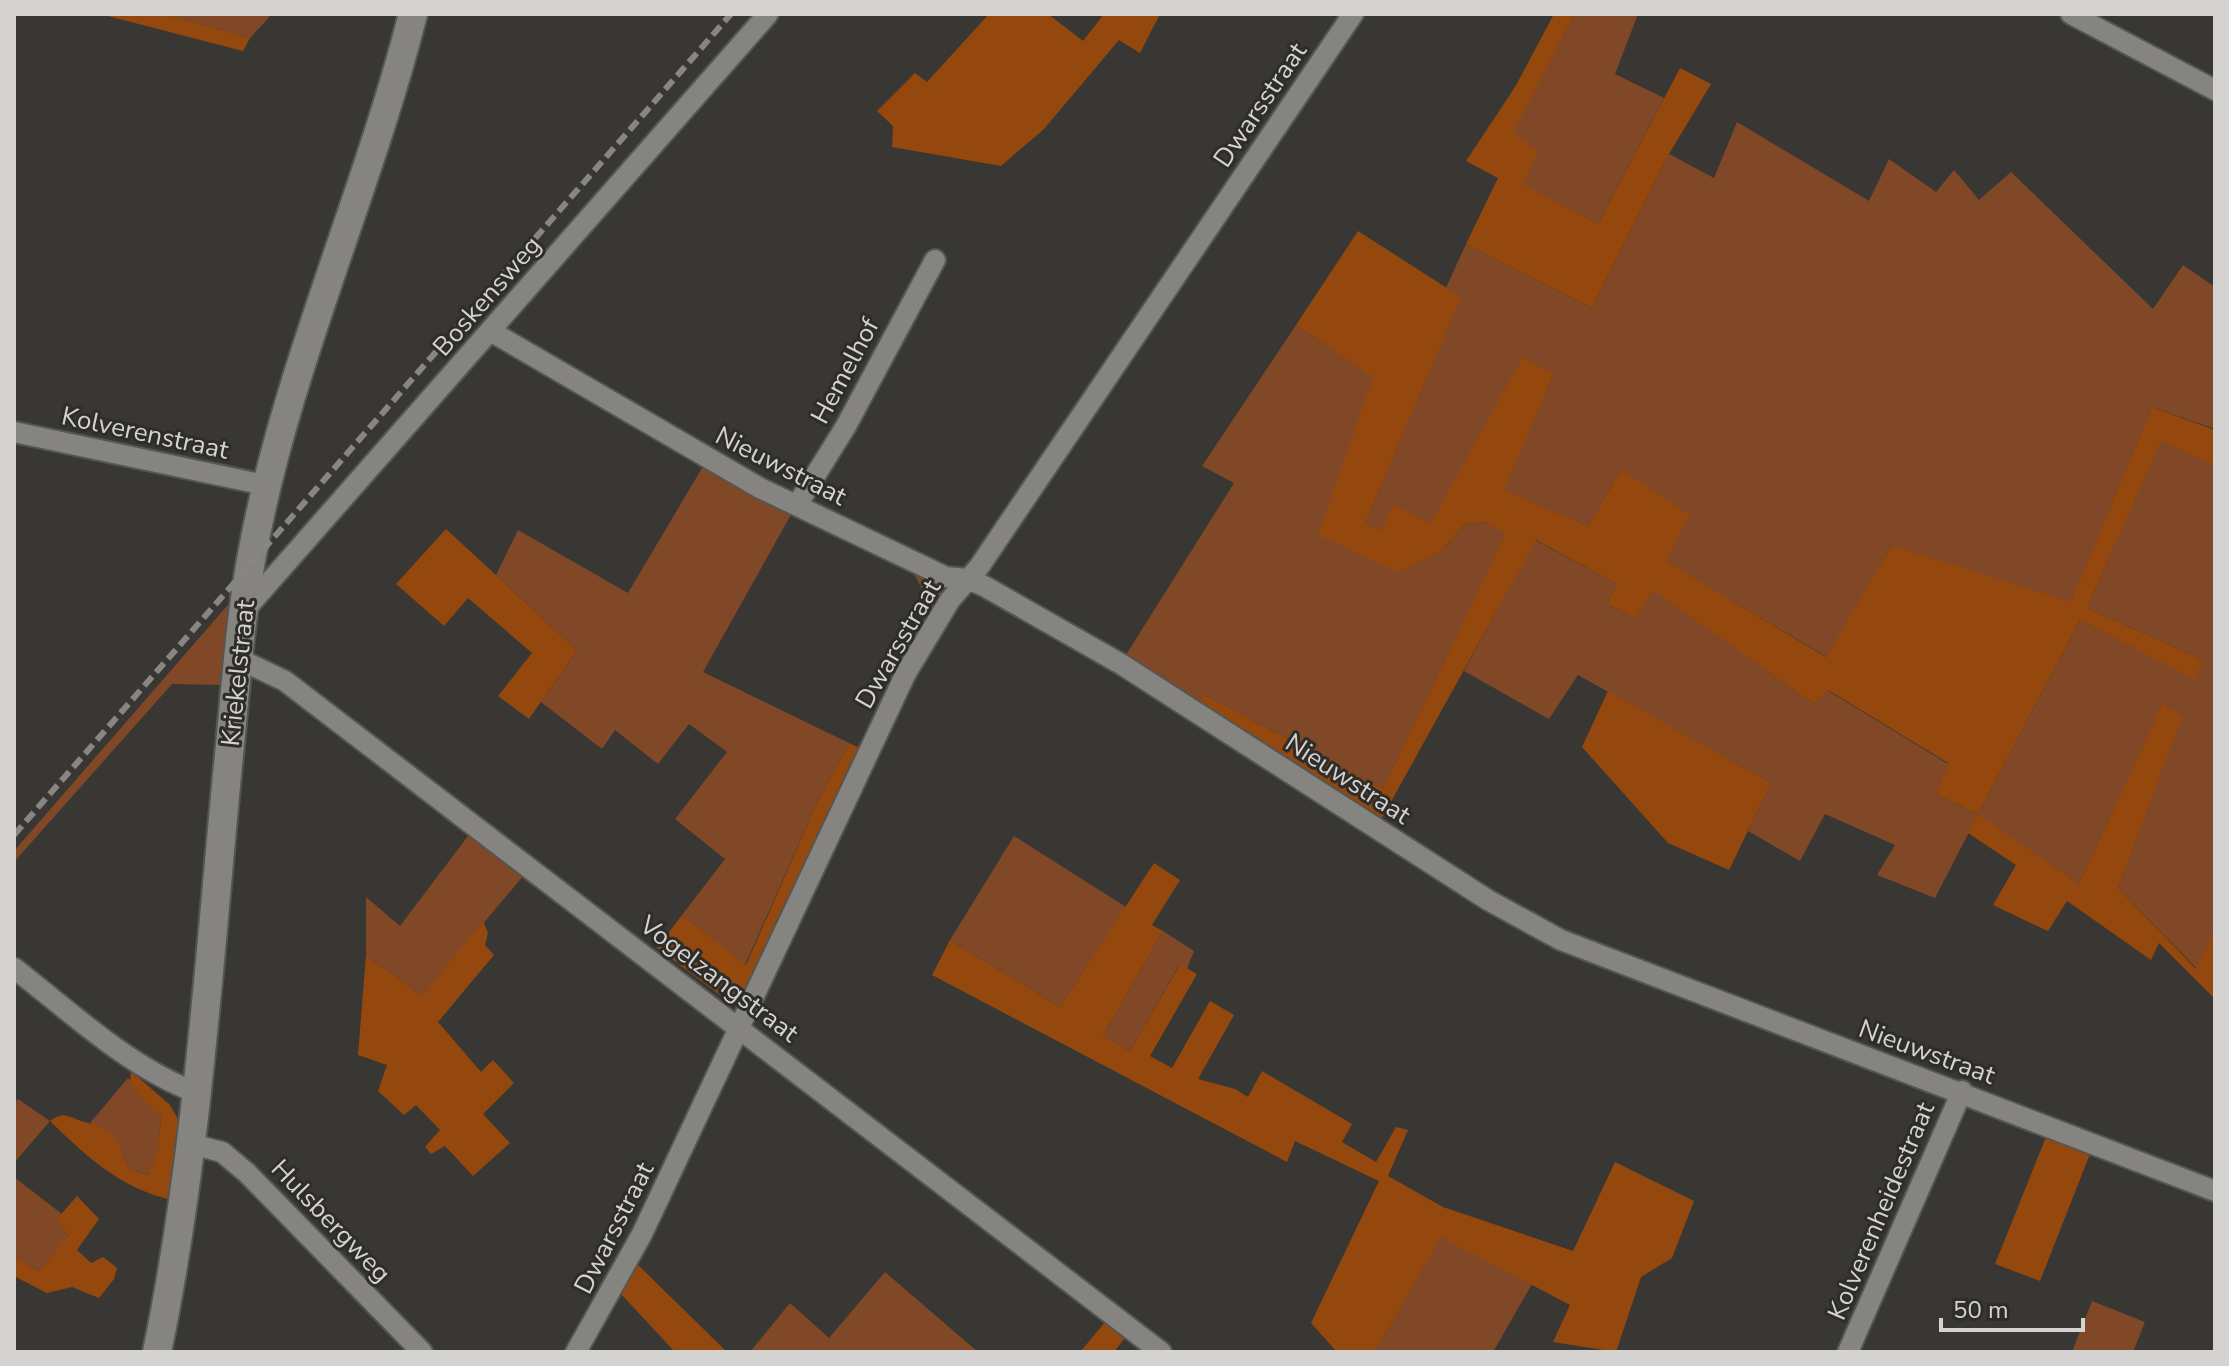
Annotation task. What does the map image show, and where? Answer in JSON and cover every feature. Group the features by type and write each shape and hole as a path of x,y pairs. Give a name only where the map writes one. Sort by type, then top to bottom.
{"street":[{"name":"Kriekelstraat","path":"157,1352 191,1144 244,611 265,485 297,368 397,77 413,14"},
{"name":"Boskensweg","path":"244,611 768,14"},
{"name":"Dwarsstraat","path":"576,1352 642,1234 906,673 950,600 988,554 1353,14"},
{"path":"2071,14 2215,90"},
{"name":"Hemelhof","path":"797,505 846,426 935,260"},
{"name":"Nieuwstraat","path":"492,332 585,388 797,505 946,577 967,579 1121,664 1488,900 1561,940 1743,1013 1962,1091 2215,1191"},
{"name":"Kolverenstraat","path":"14,432 265,485"},
{"name":"Vogelzangstraat","path":"239,659 285,681 1161,1352"},
{"path":"14,968 129,1058 167,1082 197,1093"},
{"name":"Kolverenheidestraat","path":"1848,1352 1962,1091"},
{"name":"Hulsbergweg","path":"191,1144 222,1152 247,1173 422,1352"}],"shaded area":[{"path":"100,14 164,14 250,38 243,51"},
{"path":"164,14 272,14 250,38"},
{"path":"989,14 1048,14 1083,41 1104,14 1160,14 1140,53 1119,40 1044,129 1001,166 892,147 893,126 877,111 915,73 927,82"},
{"path":"1554,14 1574,14 1513,133 1538,151 1523,184 1598,224 1680,68 1711,84 1669,154 1592,308 1466,244 1498,178 1466,161 1515,87"},
{"path":"1574,14 1638,14 1615,74 1664,98 1598,224 1522,184 1512,133"},
{"path":"1737,122 1869,201 1889,159 1936,192 1954,170 1979,200 2011,172 2153,309 2183,265 2215,287 2215,429 2152,407 2071,603 1892,545 1827,657 1665,561 1621,469 1588,526 1503,490 1554,374 1430,524 1382,532 1365,524 1460,298 1445,290 1466,244 1592,308 1669,154 1714,178"},
{"path":"1358,231 1461,297 1365,524 1382,531 1393,504 1430,524 1523,357 1554,374 1504,490 1588,526 1621,469 1690,515 1666,561 1826,657 1892,545 2071,602 2152,407 2215,430 2215,466 2161,441 2087,608 2203,660 2196,680 2080,620 1978,814 1936,794 1948,763 1828,690 1814,704 1653,590 1636,619 1607,604 1617,584 1536,540 1382,818 1197,705 1203,694 1383,789 1506,533 1484,522 1465,524 1441,551 1398,572 1318,535 1373,377 1296,325"},
{"path":"1296,325 1374,377 1319,535 1441,551 1465,524 1484,522 1507,532 1383,789 1203,694 1197,705 1124,658 1234,483 1202,466"},
{"path":"2161,440 2215,466 2215,930 2197,969 2118,888 2181,717 2163,704 2079,884 1978,815 1935,898 1877,875 1895,845 1825,814 1800,861 1748,831 1771,783 1578,675 1549,719 1464,671 1535,540 1617,584 1607,604 1636,619 1653,589 1814,704 1827,690 1948,764 1936,794 1978,814 2080,620 2196,679 2203,660 2087,608"},
{"path":"705,463 793,511 703,672 849,743 817,803 745,965 682,915 725,859 675,819 727,752 689,724 658,764 615,730 602,749 541,702 577,650 496,575 518,530 628,593"},
{"path":"446,529 577,650 529,719 498,696 532,653 468,598 444,626 396,584"},
{"path":"910,567 942,585 943,593 934,610"},
{"path":"233,599 222,685 172,684 14,862 14,851"},
{"path":"1608,691 1771,783 1729,870 1668,843 1582,747"},
{"path":"2163,703 2182,717 2118,888 2196,969 2215,930 2214,998 2159,943 2151,960 2067,901 2048,931 1993,905 2016,865 1968,833 1978,814 2079,884"},
{"path":"849,743 864,750 742,1000 720,995 657,948 682,915 746,965 817,803"},
{"path":"471,832 525,874 422,996 366,955 366,897 400,926"},
{"path":"1014,836 1126,907 1060,1007 950,940"},
{"path":"1154,863 1180,880 1152,925 1163,931 1103,1036 1130,1051 1180,964 1197,974 1150,1056 1172,1068 1210,1001 1234,1015 1198,1079 1235,1089 1248,1097 1262,1071 1352,1124 1342,1142 1376,1162 1396,1127 1408,1130 1388,1176 1443,1207 1573,1251 1615,1162 1694,1201 1672,1258 1641,1277 1616,1352 1553,1342 1570,1305 1441,1237 1375,1352 1337,1352 1311,1323 1379,1181 1295,1141 1287,1162 932,975 950,940 1060,1007"},
{"path":"483,921 488,933 485,945 494,955 438,1022 481,1072 493,1060 514,1083 483,1114 510,1143 473,1176 445,1146 431,1154 425,1147 440,1130 416,1105 404,1115 378,1091 387,1065 358,1055 366,955 422,996"},
{"path":"1163,931 1194,951 1187,969 1179,965 1130,1051 1103,1036"},
{"path":"131,1071 170,1105 178,1119 168,1199 134,1187 104,1169 50,1121 68,1116 103,1129 118,1144 129,1169 149,1175 158,1150 161,1117 130,1084"},
{"path":"128,1078 161,1117 158,1150 150,1175 129,1169 123,1154 90,1123"},
{"path":"18,1099 50,1121 14,1163 14,1103"},
{"path":"2046,1137 2090,1154 2040,1281 1995,1264"},
{"path":"14,1177 62,1214 58,1219 68,1237 39,1271 14,1257"},
{"path":"77,1196 99,1219 77,1250 91,1263 103,1257 117,1268 114,1279 99,1298 72,1287 47,1293 14,1276 14,1257 39,1271 68,1236 57,1219"},
{"path":"1441,1236 1532,1284 1493,1352 1375,1352"},
{"path":"636,1263 727,1352 675,1352 620,1293"},
{"path":"885,1272 978,1352 814,1352 811,1349 808,1352 750,1352 790,1303 829,1338"},
{"path":"2092,1301 2145,1322 2133,1352 2072,1352"},
{"path":"1107,1320 1127,1335 1114,1352 1080,1352"}],"railway":[{"path":"14,835 731,14"}]}
